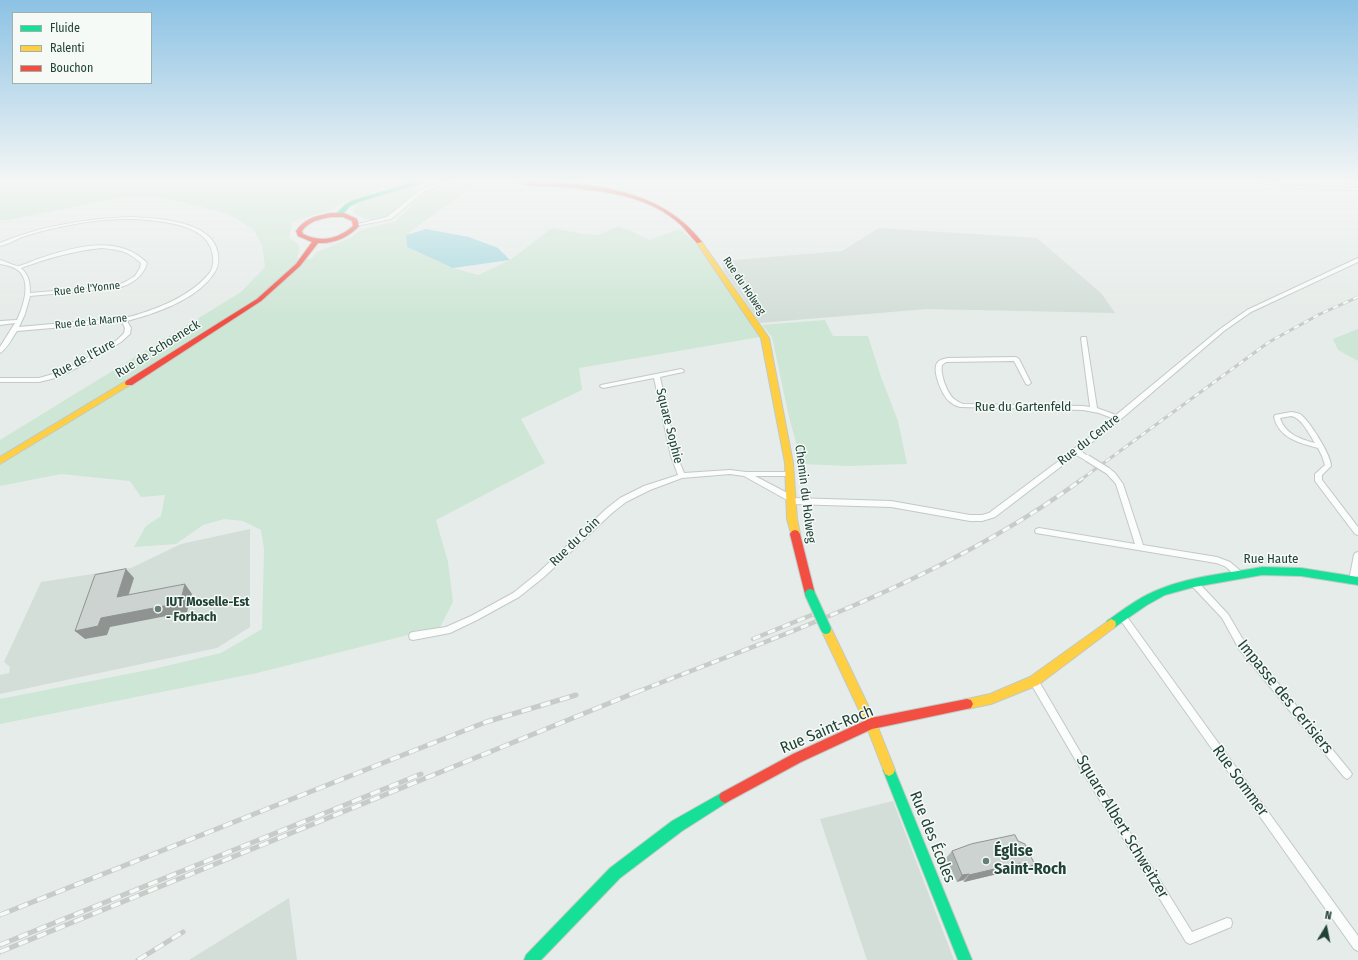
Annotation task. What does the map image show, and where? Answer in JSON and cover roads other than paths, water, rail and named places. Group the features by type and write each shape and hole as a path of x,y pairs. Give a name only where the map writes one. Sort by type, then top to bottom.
{"street":[{"name":"Rue de la Marne","path":"0,245 23,235 60,227"},
{"name":"Rue de la Marne","path":"15,328 124,320 162,308 194,290 207,280 215,268 218,260 214,246 209,239 190,227"},
{"path":"303,227 301,228 300,235 303,238 316,241 341,237 351,232 355,227"},
{"name":"Rue du Holweg","path":"686,227 696,237 758,328"},
{"name":"Rue de Schoeneck","path":"0,461 176,354 259,300 298,265 316,241"},
{"name":"Rue de l'Yonne","path":"17,268 45,257 66,251 101,248 125,250 140,258 144,263 143,270 132,281 123,286 27,295"},
{"name":"Rue du Centre","path":"790,499 891,504 964,517 982,518 999,511 1118,418 1222,330 1249,312 1358,260"},
{"path":"0,262 17,268 24,274 28,282 27,295 19,321 0,351"},
{"name":"Rue de l'Eure","path":"0,380 27,381 57,376 119,341 127,334 128,328 124,320"},
{"path":"0,323 19,321"},
{"name":"Chemin du Holweg","path":"758,328 765,338 789,463 790,499 802,566 810,594 871,724"},
{"path":"1084,338 1094,410"},
{"name":"Rue du Gartenfeld","path":"1028,384 1016,359 950,360 942,362 939,367 939,373 947,395 952,401 962,406 1073,407 1094,410 1118,418"},
{"name":"Square Sophie","path":"603,386 681,371"},
{"name":"Square Sophie","path":"657,376 674,456 682,476"},
{"path":"1321,447 1285,433 1278,422 1277,417 1285,415 1297,416 1302,419 1321,447 1330,464 1318,474 1319,481 1358,532"},
{"path":"1075,451 1113,475 1119,484 1140,547"},
{"name":"Rue du Coin","path":"413,636 447,630 510,599 527,588 594,523 618,504 647,488 682,476 730,472 745,474 789,474"},
{"name":"Rue du Coin","path":"745,474 790,499"},
{"name":"Rue Haute","path":"1039,531 1217,560 1227,564 1240,574 1262,571 1301,572 1356,581"},
{"path":"1356,581 1358,555"},
{"name":"Rue Saint-Roch","path":"531,960 568,920 615,874 678,826 750,783 797,758 871,724 991,699 1034,681 1122,616 1143,602 1162,592 1194,583 1240,574"},
{"name":"Impasse des Cerisiers","path":"1194,583 1224,616 1242,646 1347,774"},
{"name":"Rue Sommer","path":"1122,616 1358,945"},
{"name":"Square Albert Schweitzer","path":"1034,681 1079,758 1190,938 1228,923"},
{"name":"Rue des Écoles","path":"871,724 965,960"}],"water":[{"path":"426,229 469,237 498,248 510,260 453,268 407,247 406,235"}],"railway":[{"path":"1079,481 1269,342 1320,314 1358,297"},
{"path":"637,692 809,624 922,574 976,546 1030,515 1081,480"},
{"path":"753,639 814,614"},
{"path":"0,952 639,691"},
{"path":"0,915 486,722 576,695"},
{"path":"0,945 421,774"},
{"path":"138,960 183,932"}],"place":[{"name":"IUT Moselle-Est - Forbach","path":"158,609"},
{"name":"Église Saint-Roch","path":"986,861"}]}
